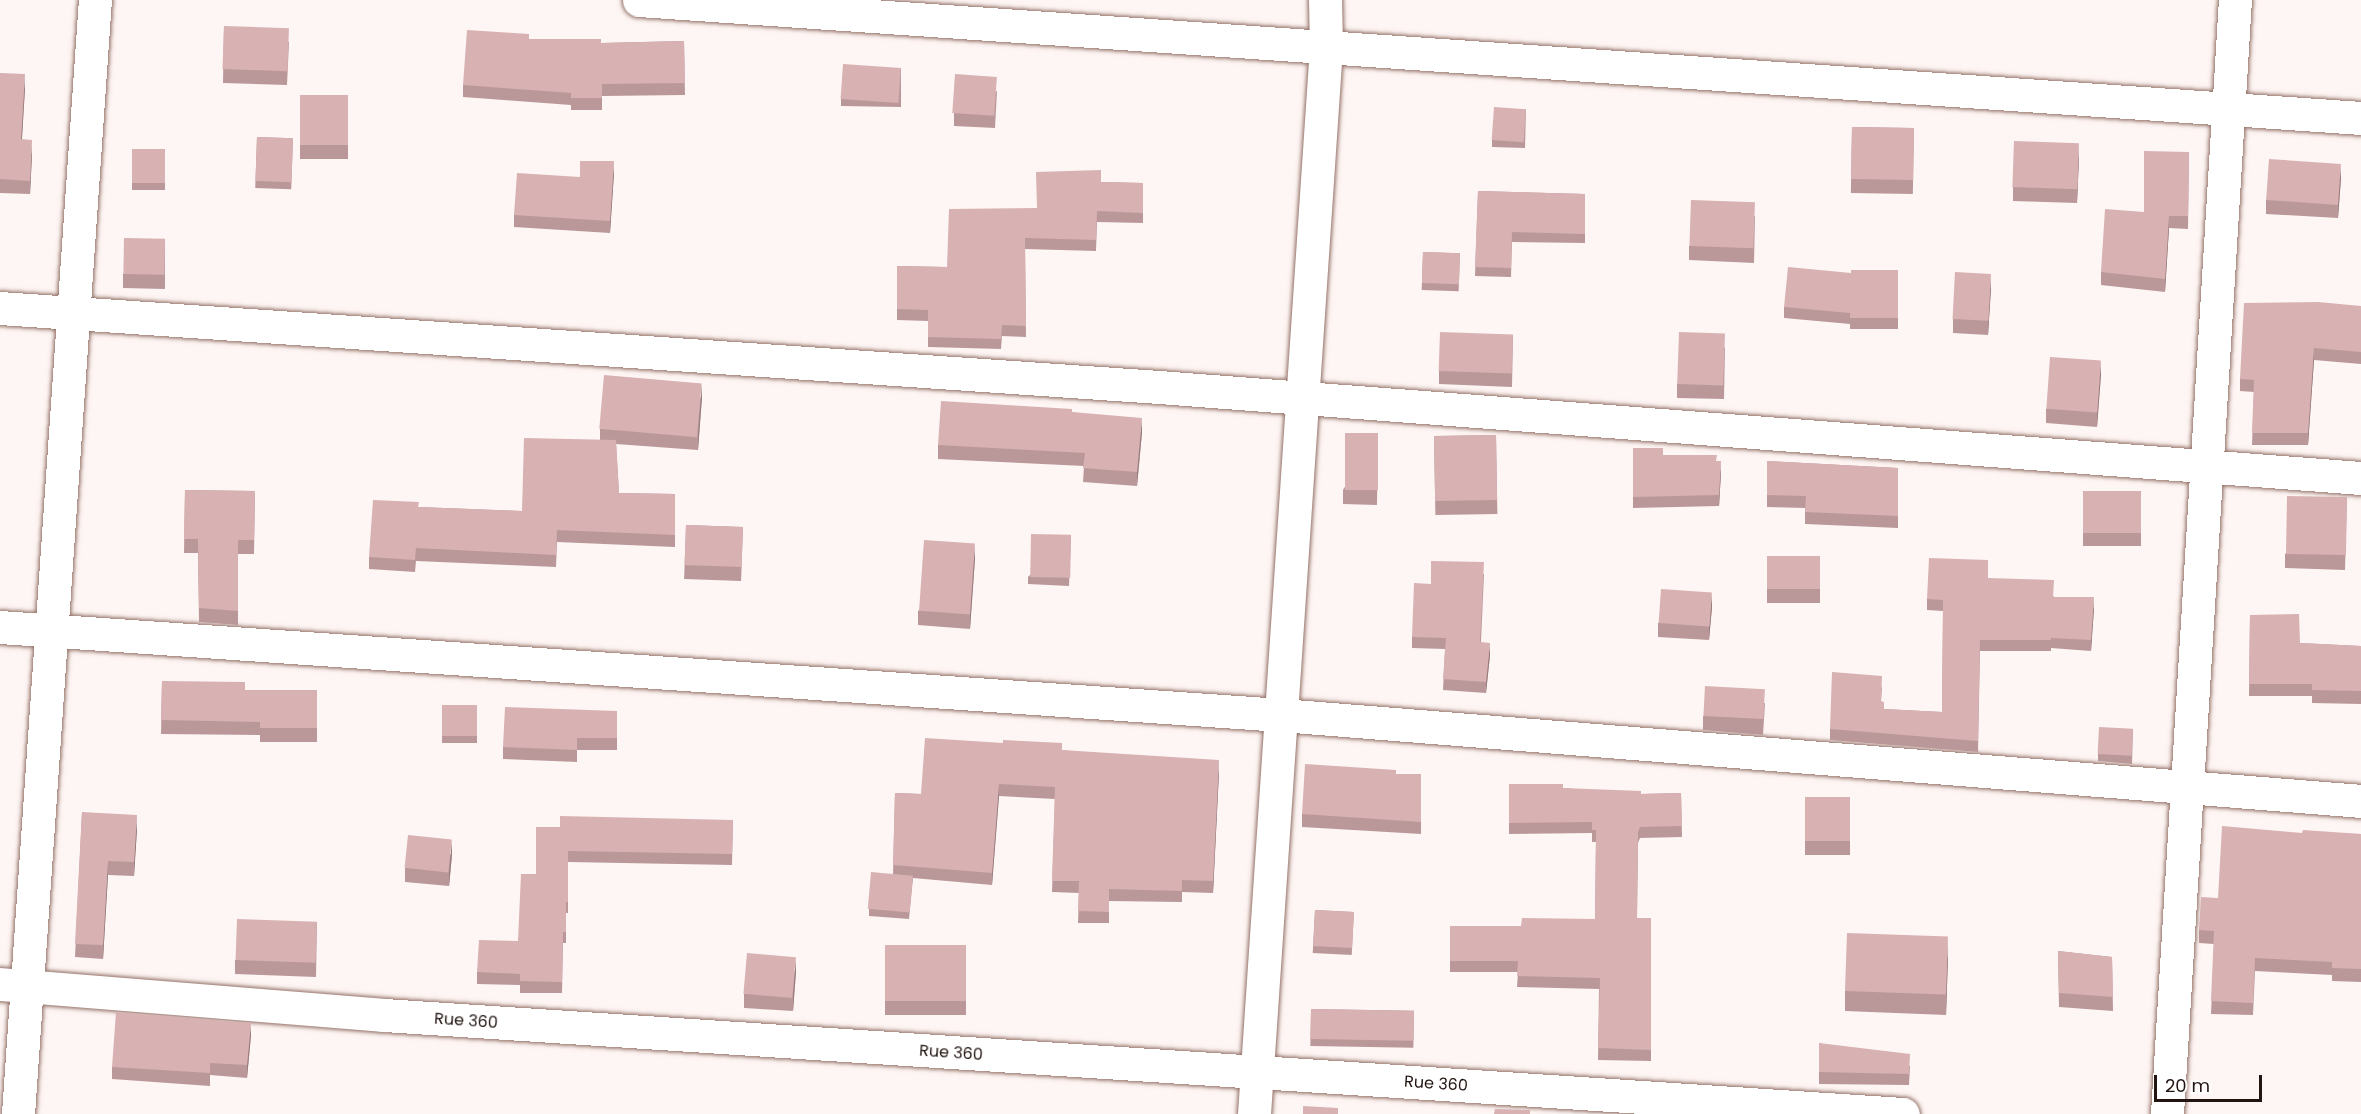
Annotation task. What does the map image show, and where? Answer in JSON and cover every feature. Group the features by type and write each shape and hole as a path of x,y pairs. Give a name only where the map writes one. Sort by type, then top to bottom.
{"street":[{"path":"18,1114 14,985 52,631 95,0"},
{"path":"639,0 2361,118"},
{"path":"1254,1114 1326,47 1325,0"},
{"path":"2167,1114 2235,0"},
{"path":"0,308 1302,398 2361,478"},
{"path":"0,627 1281,716 2361,801"},
{"name":"Rue 360","path":"14,985 396,1016 1903,1114"}],"building":[{"path":"224,26 289,28 287,71 222,69"},
{"path":"467,30 529,34 529,39 601,39 601,43 684,41 685,83 602,84 602,98 571,98 571,93 463,85"},
{"path":"843,64 901,68 898,103 841,99"},
{"path":"0,73 25,74 21,139 32,140 30,181 0,179"},
{"path":"955,74 997,77 994,116 952,113"},
{"path":"300,95 348,95 348,145 300,145"},
{"path":"1494,107 1526,109 1524,142 1492,140"},
{"path":"1852,127 1914,128 1913,180 1851,179"},
{"path":"257,137 293,138 291,182 255,181"},
{"path":"2014,141 2079,143 2077,189 2012,187"},
{"path":"132,149 165,149 165,183 132,183"},
{"path":"2144,151 2189,152 2188,216 2169,216 2165,279 2101,272 2105,209 2144,212"},
{"path":"2269,159 2341,164 2338,205 2266,200"},
{"path":"580,161 614,161 610,221 514,215 517,173 580,177"},
{"path":"1101,170 1101,182 1143,183 1143,213 1097,211 1096,240 1025,238 1026,326 1002,325 1001,339 928,337 928,310 897,309 897,266 947,267 949,209 1037,208 1036,172"},
{"path":"1478,191 1585,194 1585,234 1512,232 1511,268 1475,267"},
{"path":"1691,200 1755,202 1753,248 1689,246"},
{"path":"124,238 165,239 164,275 123,274"},
{"path":"1423,252 1460,253 1459,284 1422,283"},
{"path":"1788,267 1851,273 1851,270 1898,270 1898,318 1850,318 1850,313 1784,307"},
{"path":"1955,272 1991,274 1988,321 1953,319"},
{"path":"2318,302 2361,306 2361,352 2314,348 2308,433 2252,433 2254,380 2240,379 2244,303"},
{"path":"1440,332 1513,335 1512,374 1439,371"},
{"path":"1679,332 1725,334 1723,386 1677,384"},
{"path":"2050,357 2101,361 2097,412 2046,409"},
{"path":"604,375 702,384 697,437 599,429"},
{"path":"941,401 1072,409 1072,412 1142,418 1137,472 1083,468 1085,453 938,445"},
{"path":"1345,433 1378,433 1378,490 1345,490"},
{"path":"1496,435 1497,500 1435,501 1434,436"},
{"path":"524,438 616,440 619,493 675,494 675,535 557,530 556,555 416,548 415,560 369,557 373,500 419,502 418,507 522,511"},
{"path":"1633,448 1663,448 1663,455 1717,455 1716,461 1721,461 1719,495 1633,497"},
{"path":"1767,461 1898,468 1898,516 1805,512 1806,496 1767,495"},
{"path":"185,490 255,491 254,540 238,540 238,611 199,608 198,539 184,539"},
{"path":"2083,491 2141,491 2141,533 2083,533"},
{"path":"2287,496 2347,497 2346,555 2286,554"},
{"path":"686,525 743,527 742,567 685,565"},
{"path":"1031,534 1071,535 1070,578 1030,577"},
{"path":"924,540 975,544 970,614 919,611"},
{"path":"1767,556 1820,556 1820,589 1767,589"},
{"path":"1929,558 1988,560 1988,578 2054,580 2053,597 2094,597 2091,640 2051,638 2051,640 1980,640 1978,741 1830,729 1832,672 1882,676 1881,701 1884,702 1884,709 1942,712 1943,600 1927,599"},
{"path":"1431,561 1484,562 1480,642 1490,643 1486,682 1443,679 1446,638 1412,637 1414,583 1431,584"},
{"path":"1661,589 1712,593 1710,626 1659,623"},
{"path":"2299,614 2300,643 2361,646 2361,691 2312,690 2312,684 2249,684 2250,615"},
{"path":"162,681 245,682 245,690 317,690 317,728 260,728 260,722 161,720"},
{"path":"1705,686 1765,689 1763,719 1703,716"},
{"path":"442,705 477,705 477,736 442,736"},
{"path":"505,707 617,711 617,738 577,738 577,750 503,747"},
{"path":"2099,727 2133,729 2132,756 2098,754"},
{"path":"925,738 1003,743 1003,740 1062,743 1062,750 1219,760 1213,881 1182,880 1182,891 1109,889 1109,912 1078,911 1079,881 1052,881 1055,787 999,784 992,873 893,865 895,793 921,794"},
{"path":"1305,764 1396,770 1396,774 1421,774 1421,822 1302,814"},
{"path":"1509,784 1563,784 1563,788 1641,791 1641,794 1681,793 1682,826 1640,827 1638,832 1637,918 1651,918 1651,1050 1598,1048 1600,978 1517,976 1518,961 1450,961 1450,926 1521,926 1522,918 1595,919 1596,830 1592,830 1592,822 1509,823"},
{"path":"1805,797 1850,797 1850,841 1805,841"},
{"path":"82,812 137,815 134,862 108,861 103,945 75,944"},
{"path":"560,816 733,820 732,854 568,851 568,902 566,902 566,932 563,932 562,982 520,981 520,974 477,972 479,940 518,941 521,874 536,874 536,827 560,827"},
{"path":"2222,826 2302,833 2303,830 2361,834 2361,969 2332,968 2332,962 2255,958 2253,1003 2211,1001 2214,931 2199,930 2201,897 2218,898"},
{"path":"408,835 452,840 448,872 405,868"},
{"path":"871,872 913,876 910,913 868,909"},
{"path":"1315,910 1354,912 1352,948 1313,946"},
{"path":"237,919 317,922 316,963 236,960"},
{"path":"1847,933 1948,937 1946,994 1845,991"},
{"path":"885,945 966,945 966,1001 885,1001"},
{"path":"2058,951 2112,957 2113,997 2059,993"},
{"path":"747,953 796,957 792,998 743,994"},
{"path":"1311,1009 1414,1011 1413,1041 1310,1039"},
{"path":"116,1012 251,1023 247,1065 210,1063 210,1073 112,1067"},
{"path":"1819,1043 1910,1054 1909,1074 1819,1072"},
{"path":"1303,1106 1338,1108 1338,1114 1303,1114"},
{"path":"1495,1109 1530,1110 1530,1114 1494,1114"}]}
